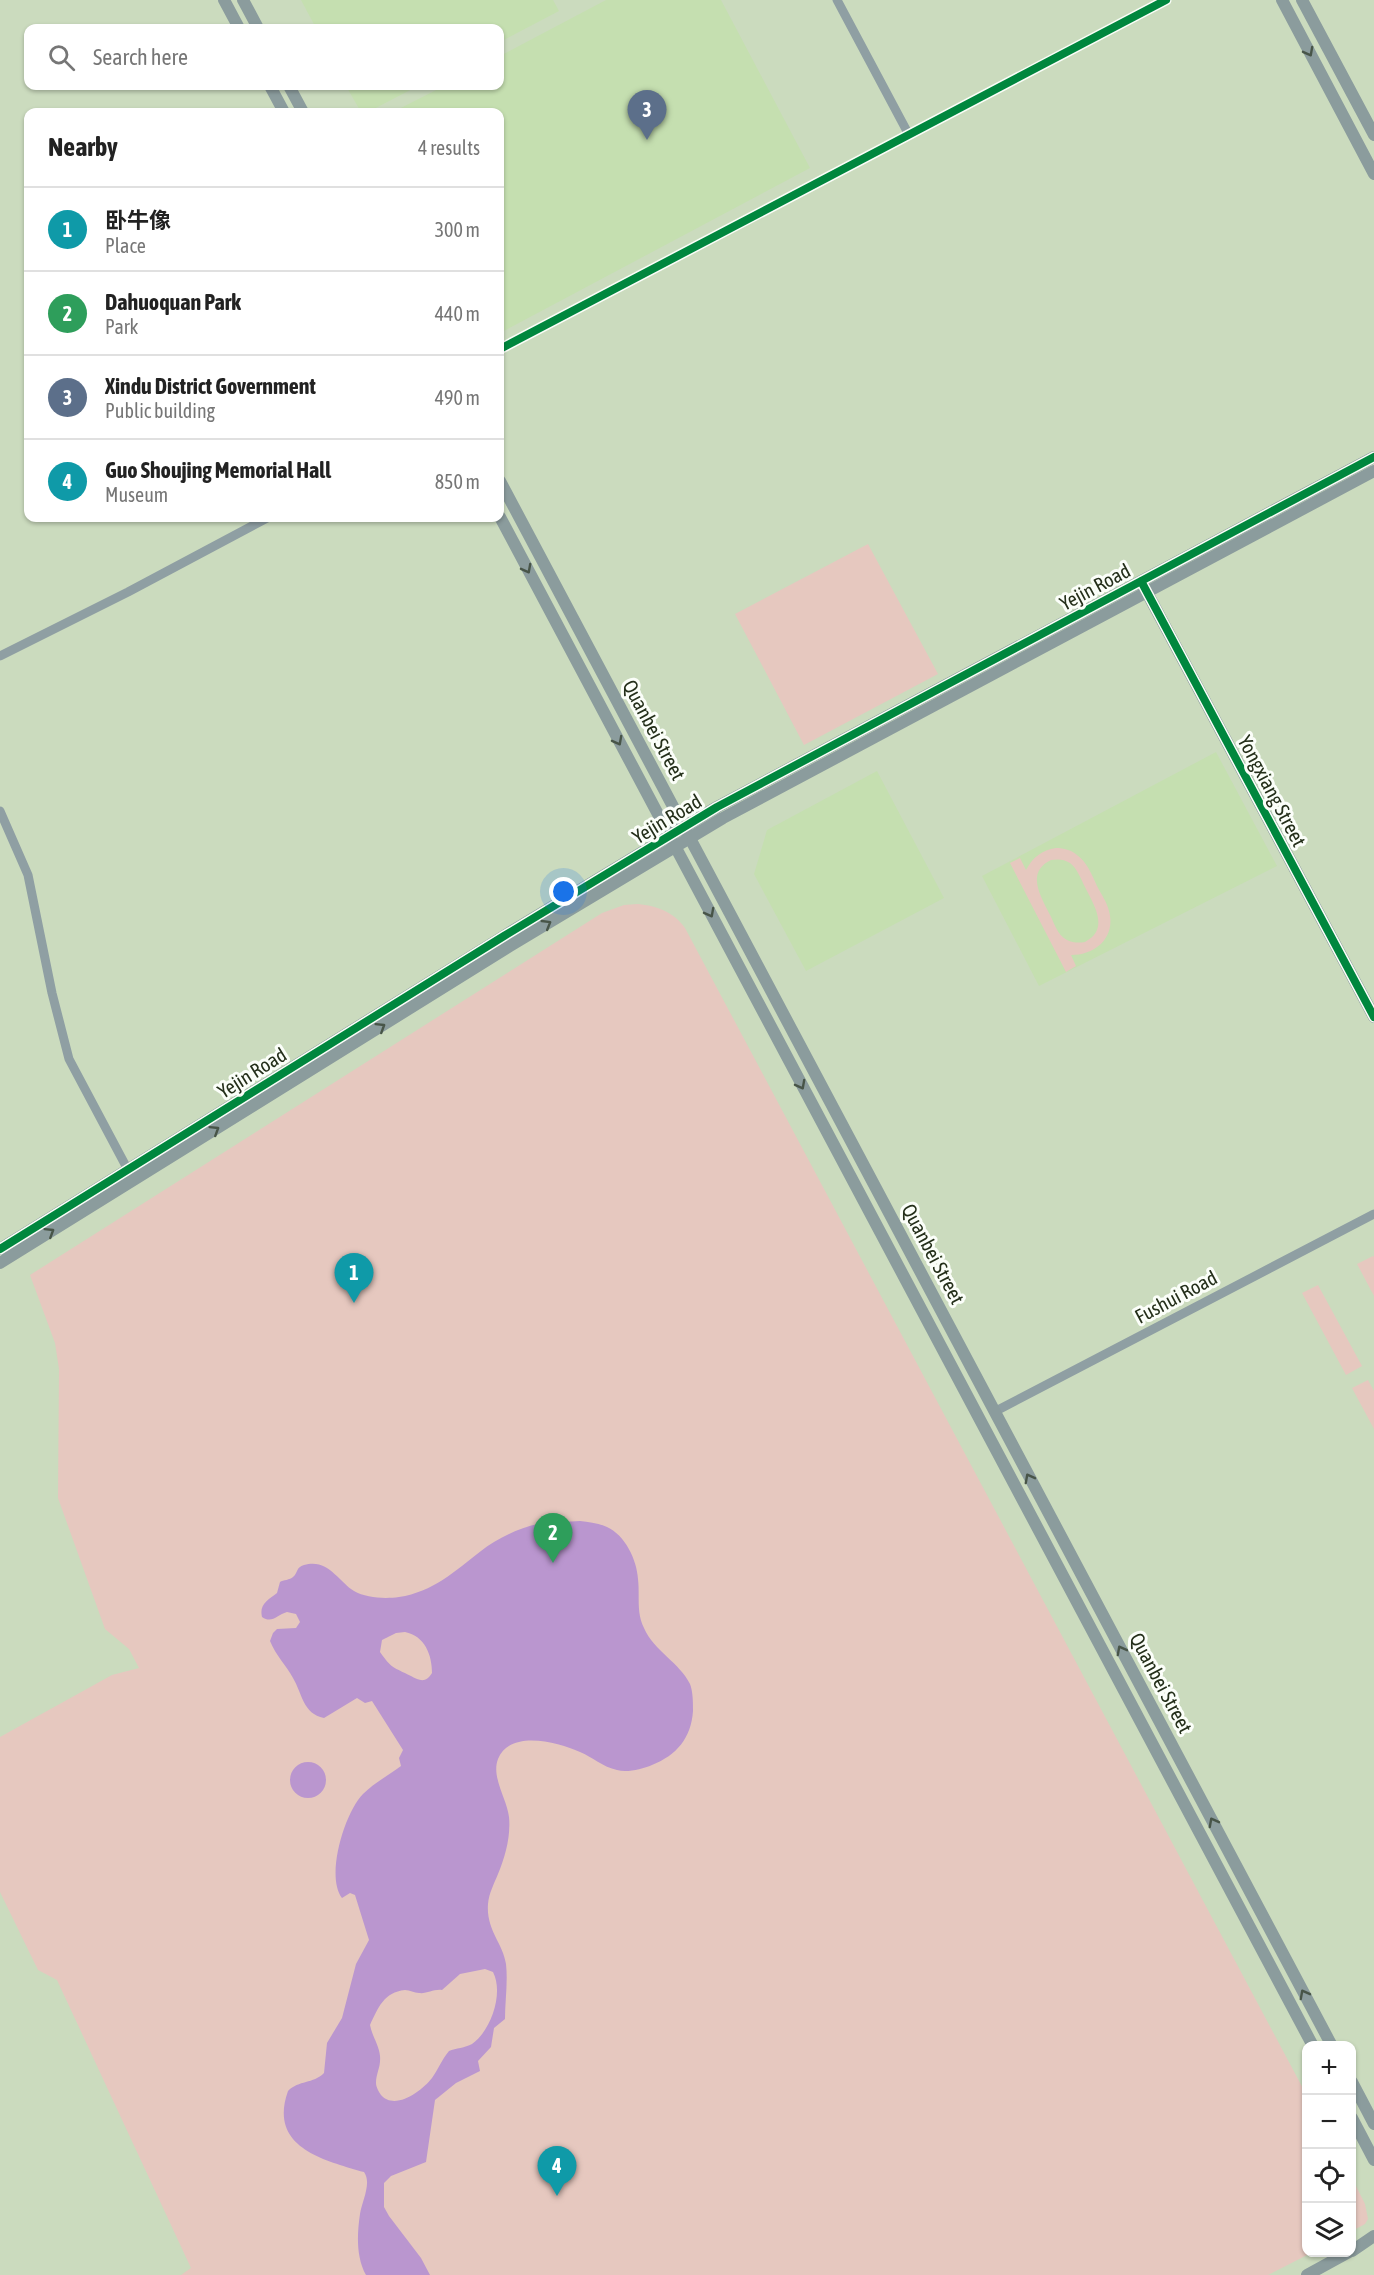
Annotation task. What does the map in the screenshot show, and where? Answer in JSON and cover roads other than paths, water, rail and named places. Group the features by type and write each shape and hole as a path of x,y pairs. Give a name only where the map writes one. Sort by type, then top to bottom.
{"main road":[{"path":"224,0 237,24"},
{"path":"243,0 256,24"},
{"path":"1281,0 1374,174"},
{"path":"1302,0 1374,135"},
{"path":"272,90 282,108"},
{"path":"291,90 301,108"},
{"name":"Yejin Road","path":"1144,586 1374,457"},
{"name":"Yejin Road","path":"0,1263 500,952 686,833 717,807 1144,586 1374,471"},
{"name":"Quanbei Street","path":"504,489 1329,2041"},
{"name":"Quanbei Street","path":"503,522 1310,2041"},
{"name":"Yongxiang Street","path":"1144,586 1374,1017"},
{"name":"Yejin Road","path":"0,1249 494,942 672,842"},
{"path":"1356,2090 1374,2124"},
{"path":"1356,2126 1374,2160"},
{"path":"1356,2248 1374,2236"},
{"path":"1356,2249 1374,2243"},
{"path":"1306,2275 1340,2257"}],"street":[{"path":"837,0 909,135"},
{"path":"504,347 1166,0"},
{"path":"0,656 128,592 259,522"},
{"path":"0,811 28,874 51,993 69,1059 128,1170"},
{"name":"Fushui Road","path":"994,1412 1374,1214"}],"place":[{"name":"Xindu District Government","path":"647,140"},
{"name":"卧牛像","path":"354,1303"},
{"name":"Dahuoquan Park","path":"553,1563"},
{"name":"Guo Shoujing Memorial Hall","path":"557,2196"}]}
